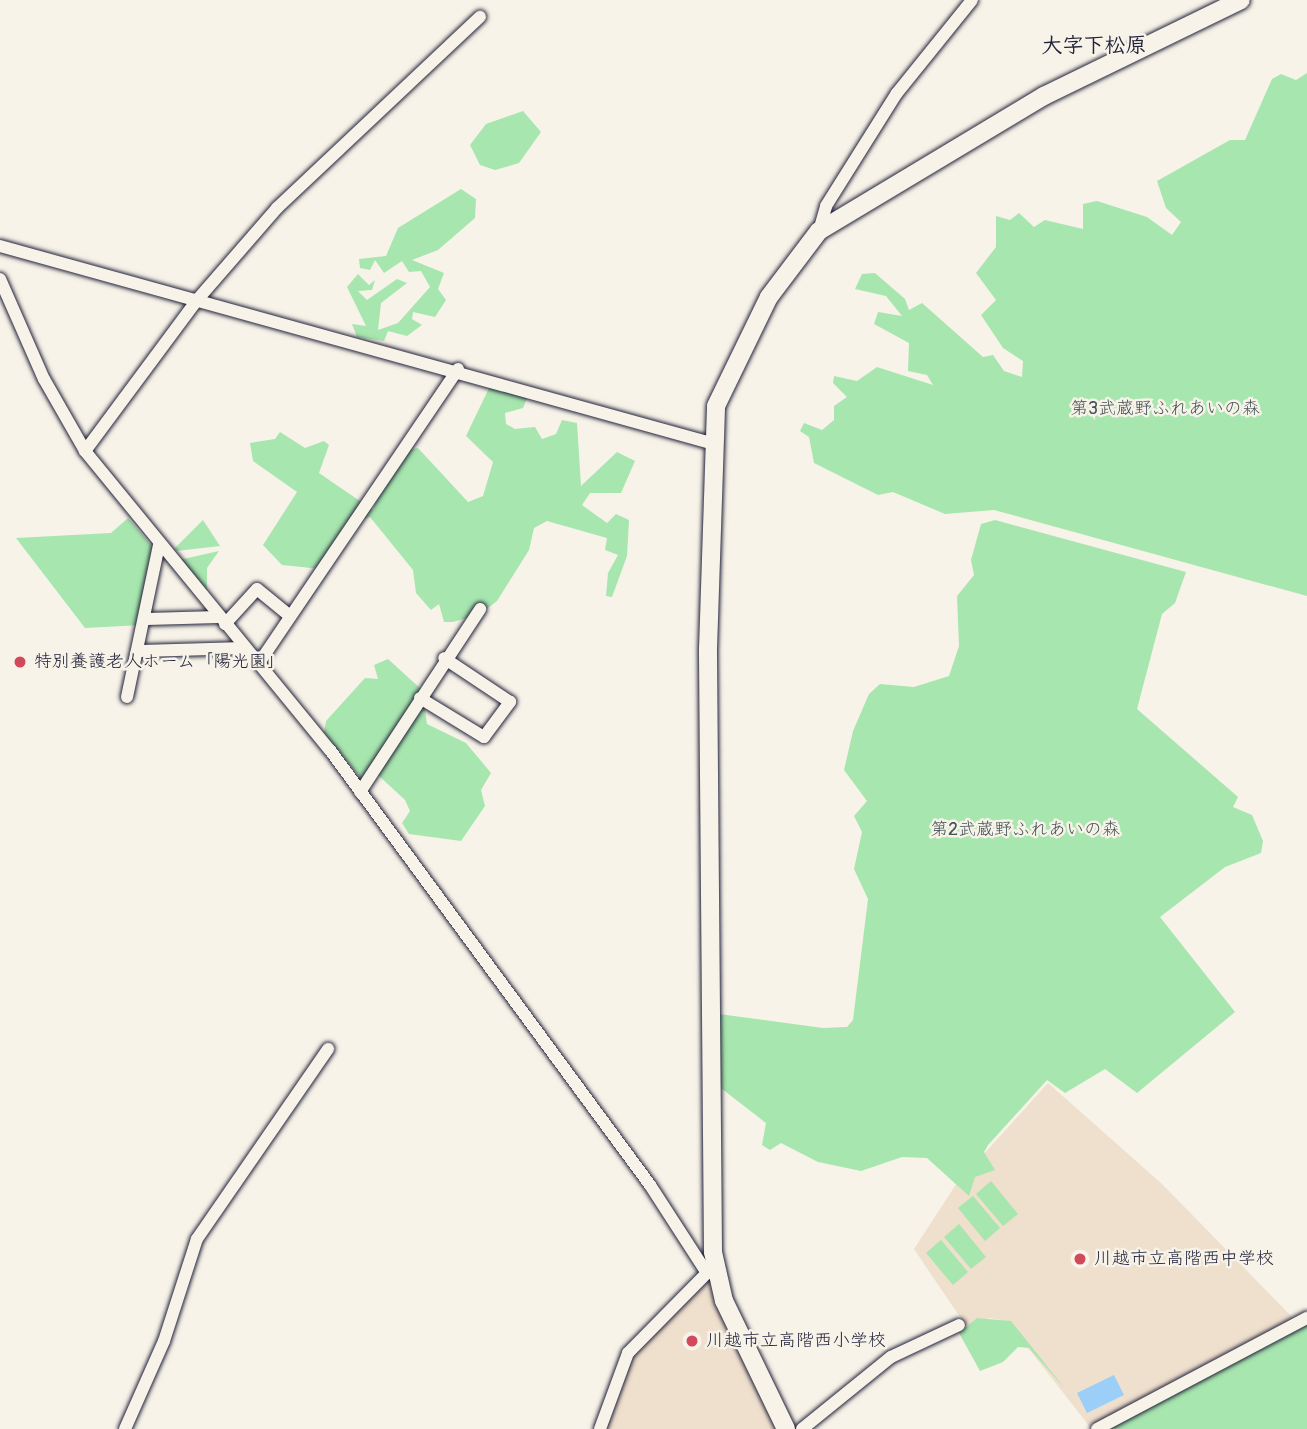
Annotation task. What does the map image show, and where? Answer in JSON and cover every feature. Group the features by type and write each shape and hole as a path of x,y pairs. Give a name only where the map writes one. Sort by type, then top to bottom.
{"street":[{"path":"819,231 826,206 897,93 972,0"},
{"path":"600,1429 628,1353 711,1272 711,443 725,381 782,278 819,231 1044,96 1241,0"},
{"path":"85,451 198,299 277,208 480,17"},
{"path":"0,246 458,369 711,443"},
{"path":"0,279 44,379 85,451 359,792 650,1185 711,1272 786,1429"},
{"path":"258,663 458,369"},
{"path":"127,697 141,651 159,545"},
{"path":"147,619 222,621 257,589 290,616"},
{"path":"359,792 444,658 480,609"},
{"path":"141,651 244,648"},
{"path":"420,698 484,737 510,702 444,658"},
{"path":"125,1429 164,1341 197,1239 328,1049"},
{"path":"1097,1429 1307,1318"},
{"path":"802,1429 891,1357 959,1325"}],"shaded area":[{"name":"川越市立高階西中学校","path":"1048,1083 1162,1184 1295,1320 1090,1427 1007,1321 989,1318 966,1326 914,1249 955,1186"},
{"name":"川越市立高階西小学校","path":"709,1280 779,1429 605,1429 633,1357"}],"green space":[{"name":"第3武蔵野ふれあいの森","path":"1307,73 1307,596 994,510 945,514 893,492 878,495 814,463 809,437 800,431 804,423 822,430 834,420 834,406 847,397 833,383 834,376 857,381 877,367 933,385 927,375 908,371 909,343 874,324 878,312 902,316 886,296 855,289 862,274 875,273 905,299 909,310 922,303 983,357 993,355 1004,371 1022,377 1023,361 1003,348 981,315 996,300 976,273 996,247 996,216 1010,220 1019,213 1034,227 1045,220 1083,229 1083,204 1097,201 1147,217 1172,235 1181,222 1166,208 1157,181 1230,140 1245,140 1272,79 1281,74 1296,80"},
{"path":"523,111 541,132 519,163 495,170 480,165 470,145 486,124"},
{"path":"461,189 476,199 475,218 438,250 412,260 444,273 438,289 446,300 435,317 413,312 412,319 422,325 407,336 388,331 384,341 357,337 352,324 366,326 347,287 358,274 369,285 375,280 372,290 358,291 367,300 397,279 407,283 381,303 378,330 398,323 430,287 421,271 409,272 402,261 384,273 375,260 370,270 360,268 359,259 386,256 398,228"},
{"path":"490,386 527,398 523,408 505,413 506,424 515,429 535,427 542,439 556,434 562,420 577,423 581,486 617,452 635,461 621,493 590,493 582,505 607,523 616,514 629,520 627,556 612,597 606,596 608,573 618,555 605,550 607,538 547,521 534,528 529,550 497,601 480,614 453,622 444,622 439,604 431,610 416,593 413,570 370,517 357,521 321,569 282,565 263,545 297,492 253,461 250,443 275,439 280,432 305,448 324,441 329,445 319,473 373,510 397,452 418,448 468,502 483,496 493,462 466,436"},
{"path":"128,518 155,550 142,625 85,628 16,538 111,533"},
{"path":"203,520 220,546 176,551 175,548"},
{"name":"第2武蔵野ふれあいの森","path":"995,520 1186,572 1175,603 1162,614 1137,709 1238,797 1233,807 1252,815 1263,841 1261,853 1225,867 1160,917 1235,1012 1137,1093 1105,1069 1065,1093 1047,1080 988,1145 984,1152 995,1170 975,1177 969,1196 927,1158 902,1157 861,1171 818,1162 781,1143 770,1150 762,1145 766,1123 717,1085 719,1014 823,1028 847,1027 853,1020 868,899 854,869 862,832 854,816 867,801 844,770 853,731 869,694 880,684 914,687 949,676 959,646 957,596 974,575 971,560 981,524"},
{"path":"219,551 207,568 207,594 179,560"},
{"path":"388,659 422,690 427,724 466,743 491,773 481,790 485,806 461,841 409,834 402,823 410,811 405,800 378,775 361,778 324,733 326,721 365,678 378,679 374,665"},
{"path":"991,1181 1018,1214 1003,1226 976,1194"},
{"path":"973,1196 1000,1228 985,1241 958,1208"},
{"path":"959,1224 986,1257 971,1269 944,1237"},
{"path":"941,1240 968,1272 953,1285 926,1253"},
{"path":"977,1318 1011,1321 1066,1390 1029,1348 1018,1347 1003,1362 980,1371 959,1333"},
{"path":"1307,1320 1307,1429 1106,1429"}],"water":[{"path":"1114,1375 1124,1395 1087,1413 1077,1393"}],"place":[{"name":"特別養護老人ホーム「陽光園」","path":"20,662"},
{"name":"川越市立高階西中学校","path":"1080,1259"},
{"name":"川越市立高階西小学校","path":"692,1341"}],"district":[{"name":"大字下松原","path":"1094,46"}]}
